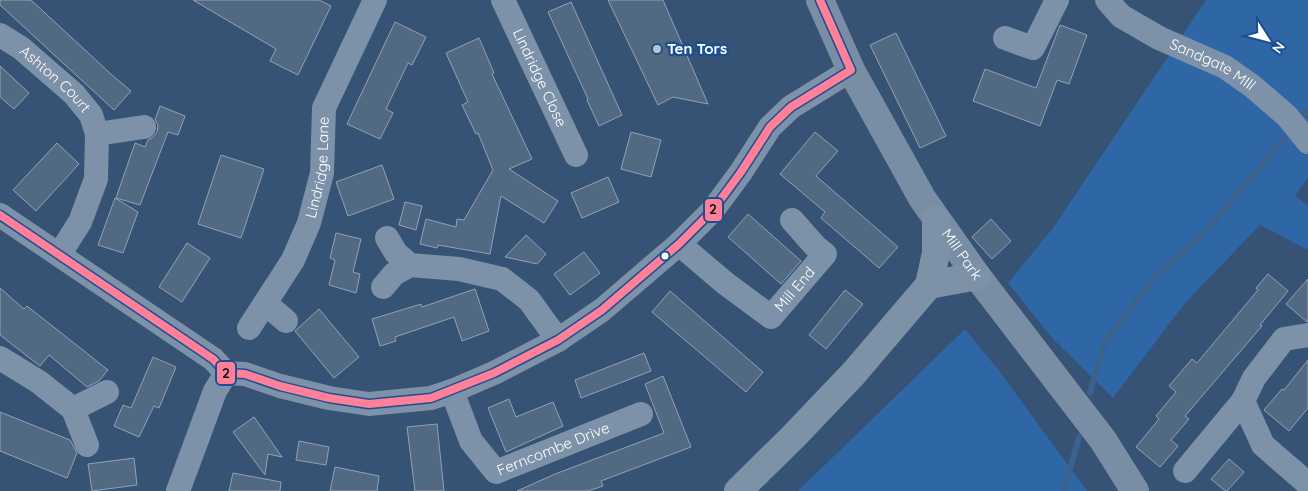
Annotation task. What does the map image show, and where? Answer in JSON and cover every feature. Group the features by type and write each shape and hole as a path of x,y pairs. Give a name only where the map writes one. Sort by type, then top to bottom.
{"highway":[{"path":"738,491 854,373 929,285 936,253 936,220"},
{"path":"929,285 978,276"}],"main road":[{"name":"Mill Park","path":"820,0 851,70 936,220 1103,440 1135,491"}],"street":[{"name":"Lindridge Lane","path":"249,328 293,260 309,223 322,173 324,108 375,0"},
{"name":"Lindridge Close","path":"503,0 576,155"},
{"path":"1005,38 1032,48 1057,0"},
{"name":"Sandgate MIll","path":"1107,0 1121,16 1152,33 1225,67 1252,86 1287,116 1306,140"},
{"name":"Ashton Court","path":"0,35 21,48 74,94 91,115 97,134 96,179 80,222 59,255"},
{"path":"0,215 213,359 226,373 245,374 280,386 329,398 369,404 431,398 494,373 558,340 602,310 679,244 713,210 741,172 770,127 791,107 851,70"},
{"path":"97,134 144,127"},
{"name":"Mill End","path":"679,244 725,283 771,318 825,254 815,246 792,220"},
{"path":"387,238 396,253 410,266"},
{"path":"383,287 394,274 410,266 459,269 502,279 529,300 558,340"},
{"path":"266,304 286,321"},
{"path":"1185,471 1243,401 1254,378 1284,339 1308,335"},
{"path":"0,358 39,382 73,409 87,445"},
{"path":"178,491 215,390 226,373"},
{"name":"Ferncombe Drive","path":"452,391 471,441 492,482 641,414"},
{"path":"73,409 106,392"},
{"path":"1243,401 1263,445 1308,484"}],"shaded area":[{"path":"1206,0 1308,0 1308,178 1295,196 1308,206 1308,250 1260,225 1185,303 1113,398 1052,338 1008,283 1053,228"},
{"path":"965,329 1000,372 1087,491 798,491"}],"building":[{"path":"0,0 31,0 131,91 114,110 0,5"},
{"path":"193,0 319,0 331,6 298,75 270,61 276,49"},
{"name":"Ten Tors","path":"608,0 663,0 708,104 673,97 658,105"},
{"path":"571,2 622,115 599,126 548,12"},
{"path":"395,22 426,37 412,65 408,63 386,109 393,113 380,139 347,124"},
{"path":"1060,25 1087,35 1069,84 1057,80 1040,126 973,101 985,69 1036,88"},
{"path":"896,33 946,136 920,148 870,45"},
{"path":"479,38 494,73 492,74 532,159 509,169 558,201 544,223 501,196 490,254 438,245 437,248 420,244 426,219 456,227 457,219 464,220 493,170 478,133 476,134 462,105 468,102 446,53"},
{"path":"0,66 29,93 14,109 0,97"},
{"path":"160,106 185,116 178,135 168,132 140,205 116,198 135,143 145,147 148,140 157,132 158,125 155,120"},
{"path":"631,132 661,140 651,177 621,169"},
{"path":"815,132 838,151 816,176 898,247 879,268 821,218 825,212 780,174"},
{"path":"57,143 79,164 36,211 13,190"},
{"path":"221,155 264,169 241,238 198,224"},
{"path":"382,165 394,199 348,216 336,182"},
{"path":"608,177 619,202 582,218 571,193"},
{"path":"115,198 138,212 123,253 98,245"},
{"path":"405,202 422,206 416,230 399,225"},
{"path":"748,214 801,261 781,284 728,237"},
{"path":"991,219 1011,241 992,259 972,237"},
{"path":"336,233 361,239 353,272 360,274 356,293 329,285 335,260 330,258"},
{"path":"526,235 546,254 537,264 505,257"},
{"path":"187,243 210,258 182,302 159,287"},
{"path":"584,252 600,273 570,295 554,274"},
{"path":"1268,274 1288,291 1260,325 1262,326 1185,416 1189,419 1171,440 1178,446 1160,467 1136,447 1159,419 1156,416 1176,392 1169,386 1192,359 1197,363 1258,290 1256,288"},
{"path":"1308,279 1308,322 1286,304"},
{"path":"0,288 24,309 27,306 108,370 99,381 87,387 49,355 40,366 0,335"},
{"path":"475,289 489,331 462,341 454,317 395,337 396,341 380,346 372,319 421,304 422,307"},
{"path":"845,290 863,304 826,349 809,335"},
{"path":"670,291 763,372 746,392 652,312"},
{"path":"319,309 359,357 334,378 295,331"},
{"path":"644,353 651,371 581,398 575,380"},
{"path":"153,357 176,367 159,408 154,406 139,437 114,426 123,405 131,408"},
{"path":"1308,360 1308,408 1289,431 1264,410 1282,389 1284,390"},
{"path":"663,376 691,447 601,481 603,486 588,491 517,491 555,474 664,433 645,384"},
{"path":"509,399 516,417 553,402 563,426 506,452 488,408"},
{"path":"0,412 70,440 77,453 67,478 0,451"},
{"path":"254,417 282,457 268,454 265,475 233,432"},
{"path":"437,424 444,491 415,491 407,427"},
{"path":"299,441 329,447 326,465 296,460"},
{"path":"134,458 137,485 92,491 88,464"},
{"path":"1229,459 1244,472 1225,491 1211,479"},
{"path":"335,467 379,476 377,491 330,491"},
{"path":"233,473 281,482 280,491 229,491"}],"waterway":[{"path":"1090,393 1104,343 1159,272 1205,233 1308,110"},
{"path":"1064,491 1079,437"}],"transit line":[{"name":"2","path":"0,215 213,359 226,373 245,374 280,386 329,398 369,404 431,398 494,373 558,340 602,310 679,244 713,210 741,172 770,127 791,107 851,70 820,0"}],"place":[{"name":"Ten Tors","path":"657,49"}]}
